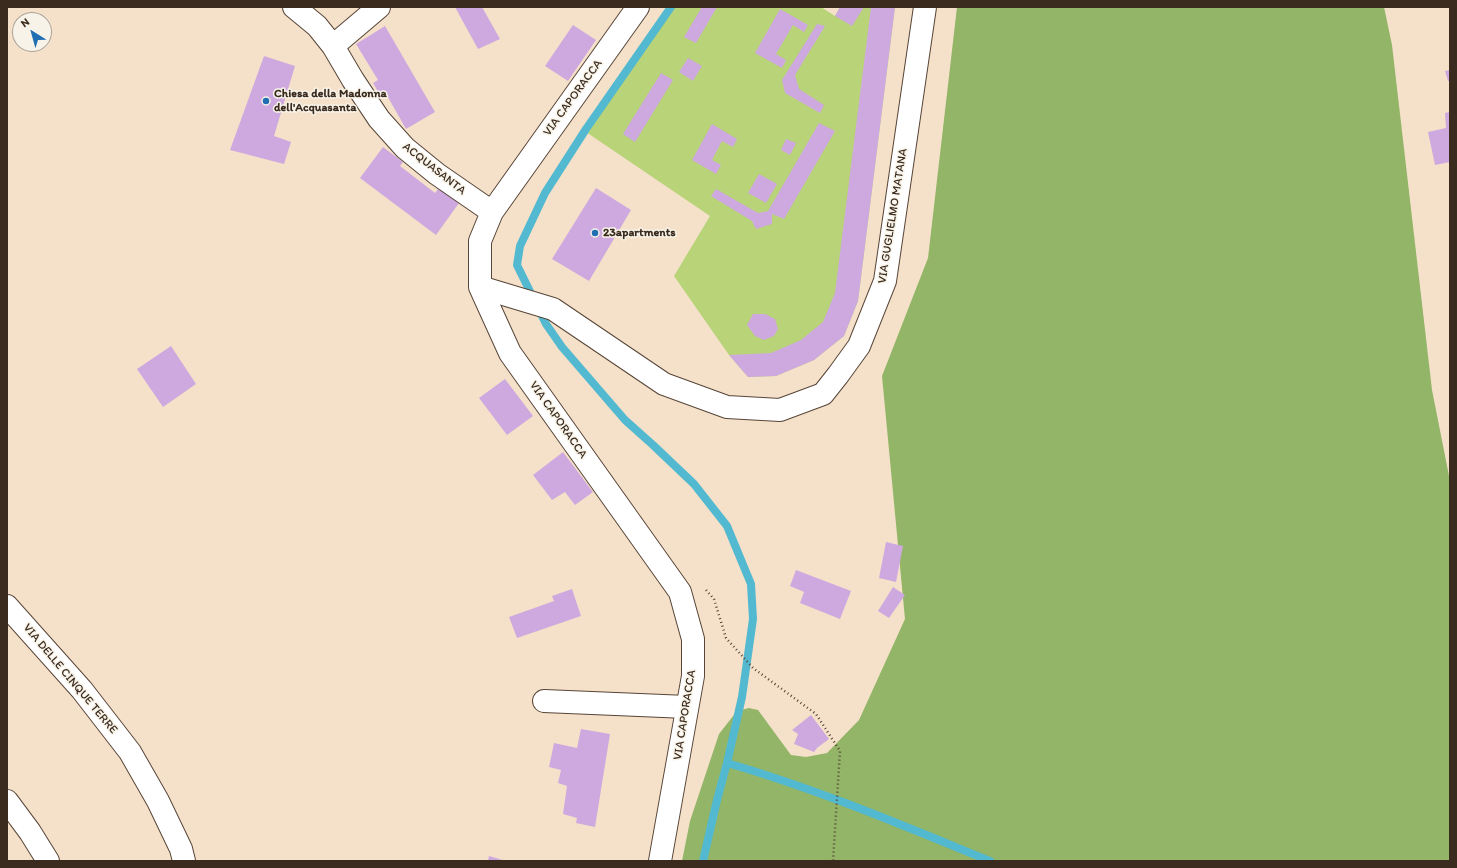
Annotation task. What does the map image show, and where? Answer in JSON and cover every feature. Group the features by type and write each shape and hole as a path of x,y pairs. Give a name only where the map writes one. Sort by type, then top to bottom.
{"street":[{"name":"ACQUASANTA","path":"294,7 320,16 333,46 353,80 379,119 405,148 437,174 492,212"},
{"path":"333,46 379,7"},
{"name":"VIA CAPORACCA","path":"638,7 492,212 480,241 480,287 510,353 680,592 693,640 693,676 660,861"},
{"name":"VIA GUGLIELMO MATANA","path":"480,287 552,309 664,384 727,407 780,410 823,394 859,346 885,281 925,7"},
{"name":"VIA DELLE CINQUE TERRE","path":"7,606 82,690 130,752 158,801 181,849 184,861"},
{"path":"544,701 687,708"},
{"path":"7,801 30,832 48,861"}],"path":[{"path":"704,587 714,599 726,638 752,668 816,714 840,751 833,861"}],"green space":[{"path":"674,7 821,7 835,16 840,7 895,7 858,301 844,336 814,360 776,376 748,377 729,355 674,276 710,216 586,132"},
{"path":"957,7 1384,7 1392,45 1432,390 1450,481 1450,861 682,861 690,821 719,734 737,711 749,708 758,710 791,755 806,757 827,753 859,720 905,619 882,376 928,258"}],"building":[{"path":"455,7 482,7 500,39 478,49"},
{"path":"702,7 717,7 696,43 684,37"},
{"path":"840,7 864,7 852,26 835,16"},
{"path":"871,7 895,7 858,301 844,336 814,360 776,376 748,377 729,355 771,353 801,340 823,322 835,293"},
{"path":"780,9 808,25 804,32 793,25 776,54 786,60 782,68 755,53"},
{"path":"817,24 825,26 795,75 799,89 824,105 820,113 785,93 782,80"},
{"path":"573,25 596,40 568,81 545,66"},
{"path":"385,26 435,112 406,129 385,92 380,95 373,83 378,80 356,44"},
{"name":"Chiesa della Madonna dell'Acquasanta","path":"264,56 295,66 274,136 291,142 284,164 230,150"},
{"path":"688,58 702,66 693,81 679,72"},
{"path":"1450,70 1450,81 1448,81 1445,71"},
{"path":"661,73 673,80 635,142 623,134"},
{"path":"1450,112 1450,162 1435,165 1428,132 1446,128 1445,113"},
{"path":"819,123 835,131 784,219 772,214 772,224 756,229 752,221 711,196 716,189 758,213 768,211"},
{"path":"712,124 737,139 733,147 722,141 712,160 721,165 716,174 692,160"},
{"path":"786,139 796,143 790,155 781,150"},
{"path":"383,147 403,162 400,166 435,193 439,188 459,203 436,235 360,178"},
{"path":"759,174 777,184 766,203 748,193"},
{"path":"596,188 631,210 589,281 552,259"},
{"path":"753,314 765,314 775,319 778,329 774,336 764,340 755,336 747,325"},
{"path":"171,346 196,384 163,407 137,369"},
{"path":"505,379 533,416 507,435 479,398"},
{"path":"563,452 593,492 575,505 565,492 552,500 533,475"},
{"path":"886,542 903,546 896,582 879,578"},
{"path":"796,570 851,591 840,619 800,603 804,592 790,586"},
{"path":"893,587 905,595 889,618 878,611"},
{"path":"572,589 581,616 517,638 509,617 554,601 552,596"},
{"path":"811,715 829,739 814,752 794,744 798,734 792,730"},
{"path":"581,729 610,734 595,827 576,823 577,818 563,814 567,786 558,783 561,770 549,767 554,743 577,748"},
{"path":"489,856 506,861 488,861"}],"waterway":[{"path":"671,7 586,129 545,193 520,246 517,265 546,324 562,347 625,420 694,484 727,526 751,584 753,619 742,697 703,861"},
{"path":"727,763 827,796 893,821 990,861"}],"place":[{"name":"Chiesa della Madonna dell'Acquasanta","path":"266,101"},
{"name":"23apartments","path":"595,233"}]}
